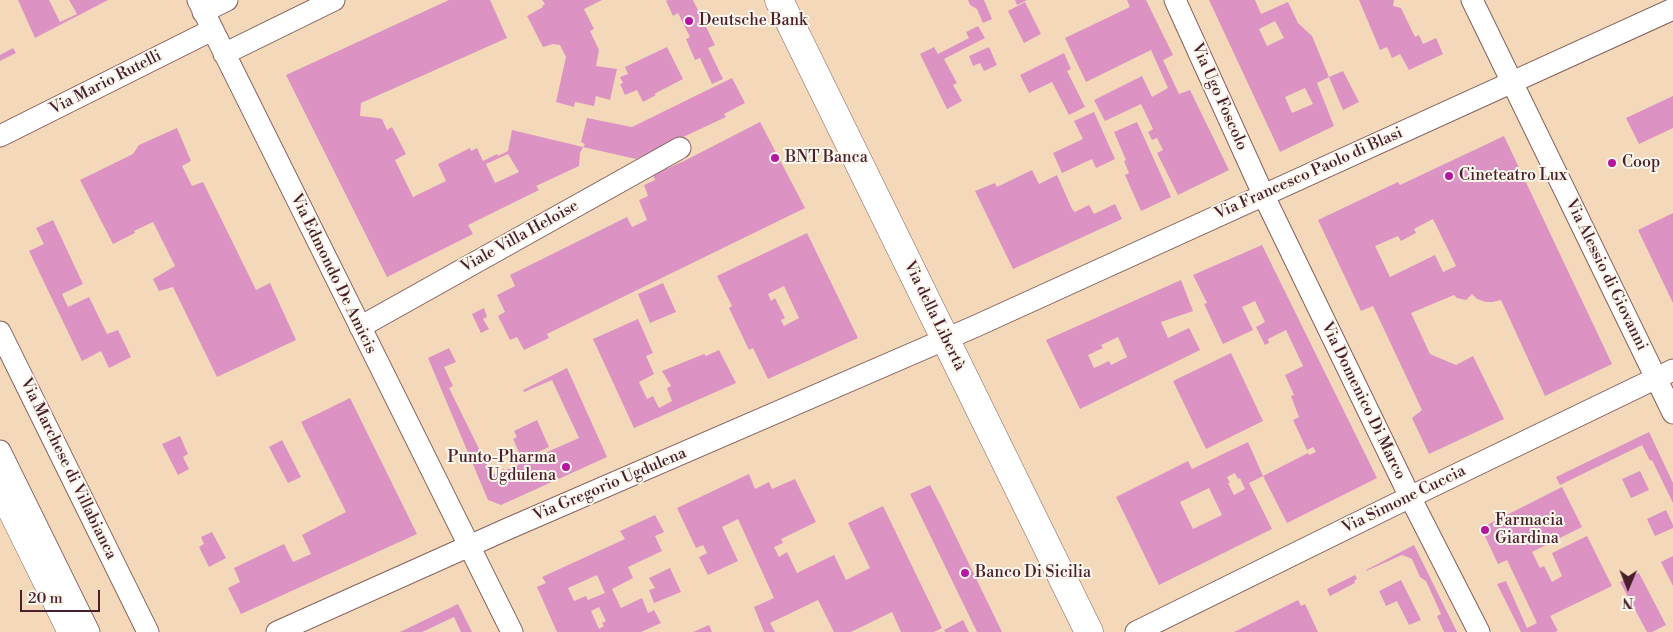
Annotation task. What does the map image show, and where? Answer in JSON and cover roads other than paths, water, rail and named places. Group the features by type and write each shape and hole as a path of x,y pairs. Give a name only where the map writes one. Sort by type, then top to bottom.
{"street":[{"name":"Via Mario Rutelli","path":"0,136 228,0"},
{"path":"224,54 334,0"},
{"name":"Via della Libertà","path":"779,0 1088,632"},
{"name":"Via Ugo Foscolo","path":"1175,0 1263,194"},
{"name":"Via Alessio di Giovanni","path":"1472,0 1512,82 1664,374 1673,413"},
{"name":"Via Francesco Paolo di Blasi","path":"945,339 1673,10"},
{"name":"Via Edmondo De Amicis","path":"205,14 512,632"},
{"name":"Viale Villa Heloise","path":"360,327 680,148"},
{"name":"Via Domenico Di Marco","path":"1263,194 1410,497 1480,632"},
{"name":"Via Marchese di Villabianca","path":"0,332 148,632"},
{"name":"Via Gregorio Ugdulena","path":"277,632 469,546 945,339"},
{"name":"Via Simone Cuccia","path":"1136,632 1664,374"},
{"path":"0,451 89,632"},
{"path":"0,486 72,632"}],"place":[{"name":"Deutsche Bank","path":"689,21"},
{"name":"BNT Banca","path":"775,158"},
{"name":"Coop","path":"1612,163"},
{"name":"Cineteatro Lux","path":"1449,176"},
{"name":"Punto-Pharma Ugdulena","path":"566,467"},
{"name":"Farmacia Giardina","path":"1485,530"},
{"name":"Banco Di Sicilia","path":"965,573"}]}
